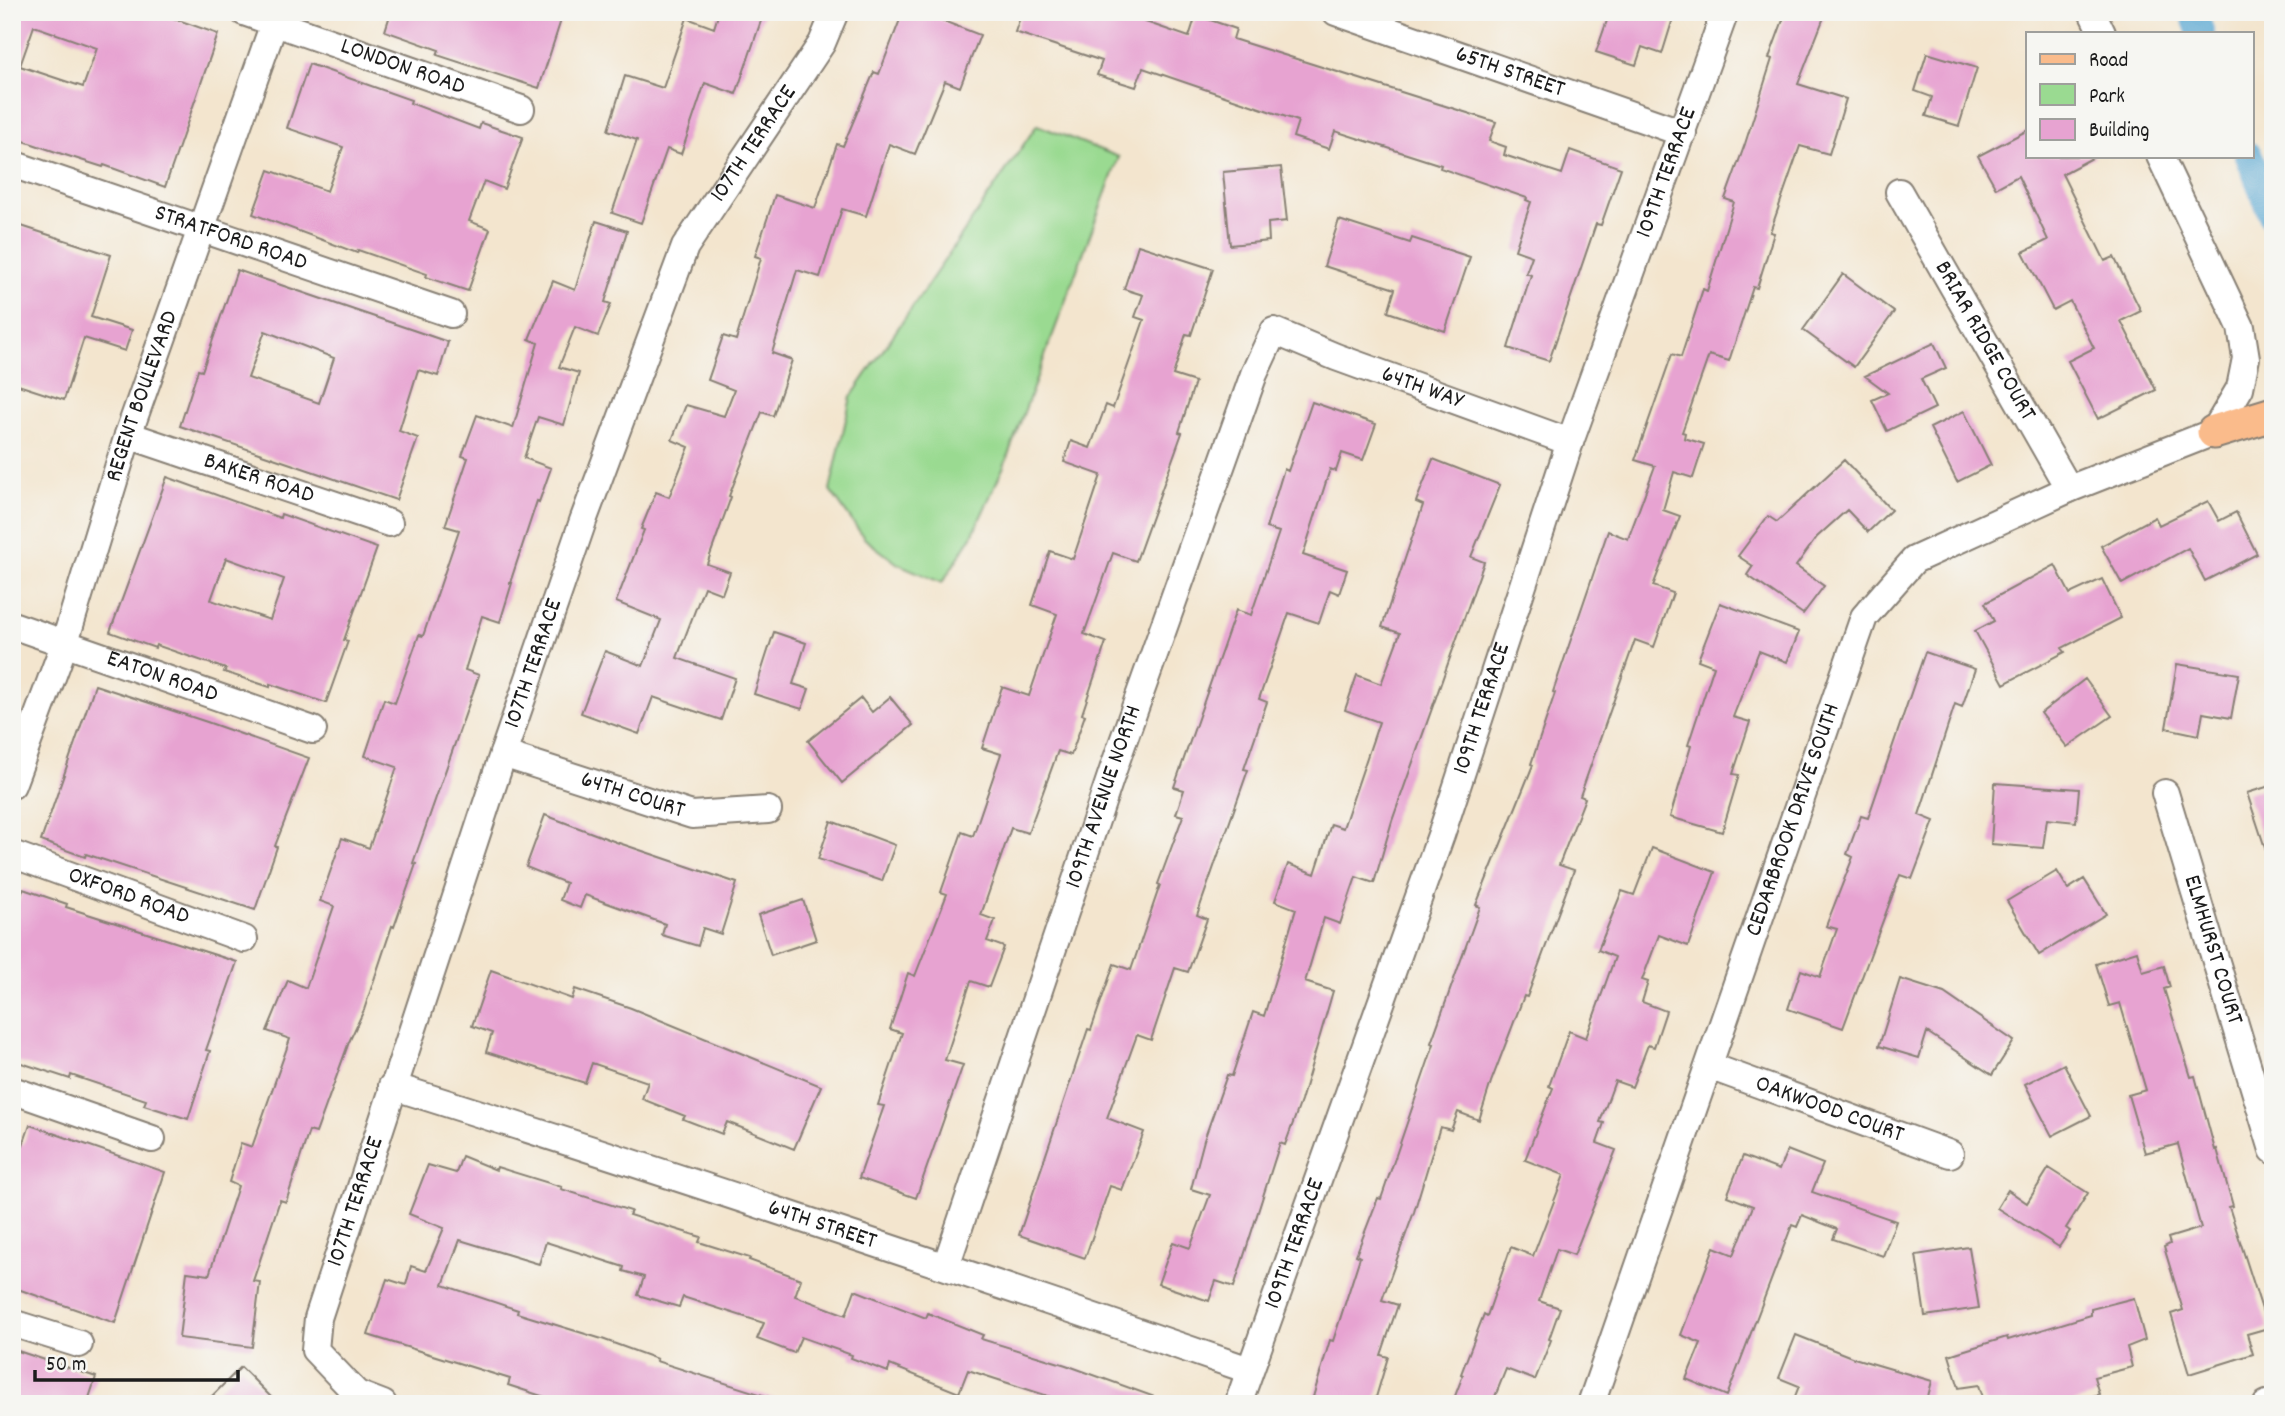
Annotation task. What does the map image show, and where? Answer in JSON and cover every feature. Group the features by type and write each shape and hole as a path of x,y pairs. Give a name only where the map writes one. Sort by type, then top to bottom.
{"main road":[{"path":"2214,432 2273,414"}],"street":[{"name":"LONDON ROAD","path":"244,12 276,17 521,109"},
{"name":"107TH TERRACE","path":"383,1404 356,1394 315,1350 318,1318 392,1086 583,522 685,247 822,43 835,12"},
{"name":"65TH STREET","path":"1336,12 1683,133"},
{"name":"109TH TERRACE","path":"1237,1404 1441,835 1570,442 1725,12"},
{"path":"2092,12 2102,32"},
{"name":"REGENT BOULEVARD","path":"12,785 64,645 128,435 276,17"},
{"path":"2161,158 2241,327 2246,358 2240,388 2214,432"},
{"name":"STRATFORD ROAD","path":"12,164 450,313"},
{"name":"BRIAR RIDGE COURT","path":"1899,192 2068,489"},
{"name":"64TH WAY","path":"1273,331 1336,357 1570,442"},
{"name":"109TH AVENUE NORTH","path":"946,1266 1115,764 1254,374 1273,331"},
{"name":"CEDARBROOK DRIVE SOUTH","path":"1591,1404 1864,617 1914,560 2068,489 2214,432"},
{"name":"BAKER ROAD","path":"128,435 389,523"},
{"name":"EATON ROAD","path":"12,625 313,730"},
{"name":"64TH COURT","path":"503,754 692,815 768,810"},
{"name":"ELMHURST COURT","path":"2165,793 2273,1150"},
{"name":"OXFORD ROAD","path":"12,854 244,939"},
{"name":"OAKWOOD COURT","path":"1709,1066 1950,1154"},
{"name":"64TH STREET","path":"392,1086 946,1266 1249,1370"},
{"path":"12,1090 152,1139"},
{"path":"12,1323 79,1344"},
{"path":"2267,1404 2273,1402"}],"green space":[{"path":"1037,125 1119,157 1004,466 972,536 942,583 898,564 865,539 830,490 851,397"}],"building":[{"path":"12,12 156,12 218,34 165,187 12,137","holes":["34,26 97,48 83,87 20,66"]},
{"path":"391,12 493,12 514,19 516,12 546,12 562,17 539,88 437,55 439,50 385,31"},
{"path":"719,12 764,12 736,94 705,83 681,154 667,149 641,223 612,213 637,140 608,130 625,76 663,88 687,18 714,28"},
{"path":"903,12 920,12 980,35 960,87 945,81 915,154 889,144 866,216 842,209 820,277 797,270 772,353 792,360 773,416 762,412 729,496 731,497 707,564 730,572 722,594 704,587 677,658 735,678 721,720 653,697 639,734 581,713 605,651 643,666 661,620 616,602 656,492 669,497 689,447 672,440 686,405 724,416 734,390 708,380 723,336 736,340 761,258 755,256 775,195 815,208 837,144 843,146 874,72 879,74"},
{"path":"1022,12 1139,12 1137,19 1189,37 1196,15 1236,29 1233,39 1496,122 1489,141 1506,147 1504,155 1562,174 1570,150 1621,168 1601,225 1596,224 1549,361 1508,348 1531,275 1526,273 1532,256 1515,250 1531,202 1526,200 1527,198 1440,168 1441,165 1335,131 1329,149 1293,137 1298,121 1143,68 1136,87 1097,75 1102,61 1015,32"},
{"path":"1610,12 1675,12 1662,54 1642,47 1636,65 1596,52"},
{"path":"1786,12 1826,12 1798,84 1846,99 1829,154 1800,146 1770,232 1774,233 1757,288 1753,287 1729,361 1709,355 1682,432 1685,433 1684,438 1704,444 1693,478 1674,472 1663,510 1680,516 1653,586 1673,593 1654,647 1635,640 1580,796 1585,798 1559,865 1574,870 1527,997 1524,996 1491,1082 1479,1120 1458,1112 1451,1130 1440,1127 1414,1212 1382,1300 1398,1305 1381,1355 1388,1357 1374,1404 1336,1404 1313,1397 1360,1257 1356,1255 1378,1198 1381,1199 1434,1044 1431,1043 1480,907 1476,905 1533,765 1531,764 1555,693 1553,692 1608,531 1628,539 1655,466 1635,460 1672,354 1681,357 1703,289 1707,291 1734,202 1725,199"},
{"path":"1927,53 1977,68 1959,126 1926,116 1932,97 1915,91"},
{"path":"309,64 411,100 410,103 479,129 481,123 523,137 504,189 484,181 469,221 490,229 468,291 426,277 427,274 358,250 357,253 253,214 269,170 327,191 343,147 287,128"},
{"path":"2026,131 2026,158 2092,158 2062,174 2105,261 2114,257 2141,311 2121,321 2156,390 2098,419 2068,361 2094,348 2070,301 2053,310 2023,252 2048,240 2018,176 1996,188 1978,156"},
{"path":"1281,167 1287,221 1268,223 1269,241 1230,245 1223,172"},
{"path":"1339,220 1410,243 1412,238 1470,257 1445,331 1388,312 1395,289 1324,266"},
{"path":"596,221 627,231 605,302 611,304 598,336 575,327 559,367 579,373 564,425 538,417 524,458 551,468 539,502 537,501 500,622 482,616 465,670 479,675 413,863 416,864 364,1010 349,1042 316,1133 309,1131 286,1202 280,1200 253,1281 260,1282 252,1347 179,1338 187,1272 209,1275 238,1186 229,1182 241,1143 252,1147 290,1039 267,1031 288,980 306,988 334,906 320,901 342,838 369,848 397,767 365,756 384,699 395,703 419,635 423,636 459,530 445,526 468,458 462,456 477,415 513,428 538,343 529,339 553,281 575,290"},
{"path":"12,223 111,255 91,317 132,330 125,351 84,338 64,400 12,383"},
{"path":"1138,245 1213,269 1191,335 1186,334 1173,375 1195,382 1179,432 1182,433 1136,561 1113,553 1084,634 1106,642 1071,755 1058,751 1028,833 1011,828 981,915 995,920 987,941 1004,947 989,987 971,981 945,1060 963,1065 916,1198 859,1178 884,1106 878,1105 902,1033 890,1029 908,973 915,976 947,894 941,892 962,832 973,836 1001,754 982,748 1002,687 1029,696 1057,614 1032,605 1050,551 1073,559 1101,475 1064,462 1071,441 1090,448 1106,405 1113,408 1144,320 1135,317 1143,295 1124,289"},
{"path":"237,270 448,342 438,376 418,370 399,431 418,438 396,500 180,426 198,370 202,371","holes":["265,331 334,358 319,403 248,378"]},
{"path":"1843,274 1894,312 1854,367 1803,330"},
{"path":"1934,343 1946,368 1921,379 1935,408 1887,431 1872,400 1888,393 1865,376"},
{"path":"1312,402 1376,424 1363,460 1342,453 1336,471 1330,469 1303,555 1347,570 1339,594 1330,590 1319,623 1289,613 1259,699 1267,702 1244,769 1248,770 1197,915 1207,919 1188,972 1175,968 1151,1040 1137,1035 1107,1118 1144,1132 1122,1190 1110,1186 1085,1258 1019,1235 1088,1029 1091,1030 1114,964 1131,970 1183,816 1176,814 1184,790 1174,787 1236,610 1251,615 1279,532 1266,528 1284,469 1288,471"},
{"path":"1964,411 1991,465 1957,482 1930,428"},
{"path":"1433,459 1500,485 1471,557 1484,562 1392,821 1374,883 1356,877 1340,924 1324,918 1305,982 1333,991 1301,1101 1285,1145 1280,1143 1234,1287 1216,1281 1209,1301 1158,1284 1173,1242 1190,1248 1210,1195 1191,1189 1204,1140 1227,1075 1232,1076 1253,1012 1264,1016 1296,909 1275,901 1288,864 1315,874 1331,824 1343,828 1379,722 1345,710 1357,675 1381,684 1400,633 1382,627 1423,505 1416,502"},
{"path":"1844,460 1891,510 1868,532 1847,510 1817,537 1796,566 1824,586 1803,614 1747,575 1753,566 1738,556 1768,516 1777,522"},
{"path":"167,477 280,518 281,514 377,548 344,640 348,641 326,703 224,672 226,669 110,632","holes":["226,558 284,579 270,620 211,600"]},
{"path":"2208,501 2219,521 2236,512 2257,554 2205,581 2188,548 2122,584 2101,546 2155,517 2159,525"},
{"path":"2055,565 2070,594 2102,579 2121,618 2062,648 2065,652 2004,684 1975,631 1994,621 1985,603"},
{"path":"1720,603 1799,632 1787,662 1759,651 1733,717 1750,722 1733,774 1739,775 1722,832 1670,817 1691,746 1688,745 1714,666 1698,660"},
{"path":"774,632 806,643 793,684 809,689 802,709 754,694"},
{"path":"1925,652 1975,669 1962,707 1955,704 1919,815 1934,821 1912,879 1900,875 1843,1028 1788,1009 1801,970 1820,977 1837,929 1826,926 1853,857 1847,854 1861,816 1868,818"},
{"path":"2177,664 2239,674 2231,718 2203,713 2199,735 2166,728"},
{"path":"2085,679 2112,716 2067,747 2041,713"},
{"path":"95,685 309,758 275,846 277,847 255,910 41,841"},
{"path":"890,697 913,725 842,783 808,741 861,698 872,712"},
{"path":"1995,783 2079,789 2076,822 2047,819 2043,848 1991,844"},
{"path":"2273,785 2273,857 2268,857 2247,793"},
{"path":"545,815 737,883 721,934 703,928 698,946 662,935 665,924 585,895 580,908 560,900 566,883 526,867"},
{"path":"831,821 895,845 882,881 818,859"},
{"path":"1652,848 1715,872 1688,946 1659,935 1642,980 1648,982 1642,1002 1666,1011 1654,1047 1648,1045 1632,1087 1615,1081 1600,1122 1604,1123 1597,1143 1616,1150 1574,1255 1557,1249 1539,1301 1560,1308 1549,1339 1551,1340 1535,1380 1506,1369 1492,1404 1452,1404 1463,1375 1461,1374 1484,1314 1487,1316 1511,1247 1533,1256 1564,1175 1525,1160 1553,1088 1549,1086 1569,1031 1586,1038 1615,957 1598,950 1622,891 1634,895"},
{"path":"2057,871 2068,889 2084,879 2106,914 2039,955 2007,901"},
{"path":"23,889 67,904 66,907 237,962 206,1050 210,1051 188,1119 144,1105 146,1100 71,1075 70,1079 12,1060 12,920"},
{"path":"803,900 816,940 771,955 758,915"},
{"path":"2137,951 2143,972 2164,966 2170,987 2164,989 2191,1077 2195,1076 2233,1206 2229,1207 2268,1328 2247,1334 2253,1354 2189,1374 2171,1314 2183,1310 2164,1247 2170,1244 2168,1238 2201,1228 2178,1144 2145,1153 2128,1095 2146,1090 2120,1003 2109,1006 2096,964"},
{"path":"491,970 572,999 575,989 631,1008 821,1086 794,1149 727,1122 722,1134 683,1119 685,1116 642,1099 648,1082 592,1063 585,1083 486,1052 492,1033 472,1026"},
{"path":"1900,979 1944,993 2014,1041 1992,1075 1927,1032 1919,1058 1879,1046"},
{"path":"2064,1064 2091,1116 2052,1136 2025,1084"},
{"path":"30,1125 165,1172 115,1323 12,1287 12,1141 23,1145"},
{"path":"1787,1150 1823,1164 1812,1192 1896,1221 1883,1256 1833,1239 1837,1229 1802,1215 1797,1227 1792,1225 1727,1396 1686,1379 1701,1343 1681,1335 1714,1247 1734,1255 1753,1206 1727,1196 1743,1156 1779,1170"},
{"path":"462,1156 496,1170 497,1167 562,1187 561,1189 631,1211 629,1215 701,1237 699,1242 750,1258 749,1260 801,1279 795,1296 846,1315 855,1290 926,1318 928,1313 983,1335 981,1339 1066,1365 1166,1401 1165,1404 1052,1404 1054,1398 968,1370 959,1393 890,1365 888,1372 851,1358 852,1355 801,1337 794,1353 757,1339 764,1323 683,1297 679,1307 638,1295 644,1277 623,1271 624,1267 546,1242 539,1264 460,1240 443,1285 518,1310 517,1313 602,1339 657,1359 656,1361 775,1399 774,1404 566,1404 508,1385 510,1379 368,1335 387,1279 406,1285 411,1266 426,1271 444,1228 409,1214 428,1165 456,1173"},
{"path":"2049,1168 2088,1193 2066,1228 2070,1231 2059,1247 1997,1208 2008,1190 2027,1203"},
{"path":"1969,1247 1979,1308 1925,1316 1916,1255"},
{"path":"2134,1298 2145,1340 2127,1347 2132,1367 2094,1377 2099,1394 2068,1404 1985,1404 1979,1385 1959,1388 1949,1355 2091,1315 2091,1309"},
{"path":"1796,1335 1854,1358 1932,1381 1926,1404 1792,1404 1799,1386 1779,1378"},
{"path":"12,1349 96,1377 87,1404 12,1404"},
{"path":"241,1367 278,1404 204,1404"}],"waterway":[{"path":"2193,12 2201,32"},
{"path":"2250,158 2273,217"}]}
